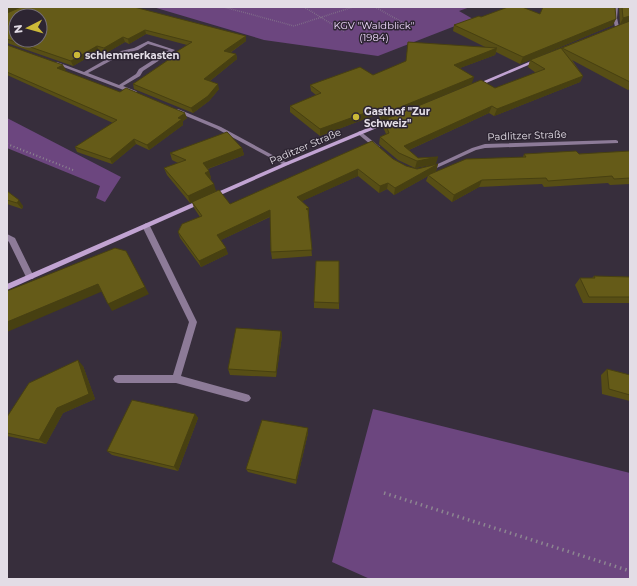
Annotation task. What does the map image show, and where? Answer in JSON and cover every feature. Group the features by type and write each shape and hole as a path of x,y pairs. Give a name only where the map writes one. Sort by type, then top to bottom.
{"street":[{"path":"608,10 616,9 621,26 610,30"},
{"path":"85,73 123,52 136,49 148,42 173,50 141,70 138,75 120,86"},
{"path":"470,88 544,57"},
{"path":"50,61 141,95"},
{"path":"170,107 219,128 286,164"},
{"name":"Paditzer Straße","path":"7,286 286,164 397,118"},
{"path":"360,133 382,151"},
{"name":"Padlitzer Straße","path":"422,172 435,168 474,149 485,146 616,142"},
{"path":"146,226 193,322 176,379"},
{"path":"7,237 12,240 30,277"},
{"path":"118,379 176,379 246,398"}],"path":[{"path":"224,7 294,26 353,7"},
{"path":"304,7 345,32"},
{"path":"375,7 409,26"},
{"path":"7,144 73,170"},
{"path":"384,493 630,571"}],"green space":[{"name":"KGV \"Waldblick\" (1984)","path":"153,7 470,7 459,11 473,19 378,56 264,40"},
{"path":"7,118 121,177 105,202 96,198 100,186 7,148"},
{"path":"373,409 630,473 630,579 370,579 332,562"}],"building":[{"path":"134,7 246,36 224,51 236,54 204,79 218,84 208,96 191,108 133,84 174,56 171,55 192,42 145,30 128,39 123,37 104,48 97,46 71,61 33,48 48,48 48,8 19,8"},
{"path":"508,7 522,7 540,14 543,7 615,7 616,19 523,57 454,25"},
{"path":"622,7 630,7 630,16 623,18"},
{"path":"7,13 8,13 8,39"},
{"path":"630,21 630,82 562,48 622,24"},
{"path":"408,42 497,48 454,65 474,77 381,115 379,108 320,129 290,106 321,93 310,85 360,67 373,75 406,61"},
{"path":"7,45 8,48 15,48 63,65 57,68 120,92 126,88 185,113 178,118 182,119 147,145 134,139 110,159 75,147 117,120 7,72"},
{"path":"561,48 583,76 497,109 492,106 404,146 418,158 438,157 417,161 399,153 380,137 389,133 384,120 481,80 495,88 545,69 530,60"},
{"path":"227,132 242,148 203,163 209,171 205,173 214,184 188,196 164,168 186,160 170,153"},
{"path":"372,141 393,159 406,166 417,169 438,164 395,188 388,183 380,186 358,169 297,197 309,208 306,209 308,210 312,250 271,252 270,210 217,235 226,248 199,261 178,232 182,224 202,216 192,202 219,190 230,204"},
{"path":"576,151 579,154 630,151 630,178 614,179 612,176 548,181 546,178 482,180 454,195 428,175 466,159 526,157 524,154"},
{"path":"7,191 19,200 17,203 7,200"},
{"path":"115,248 126,251 145,287 108,304 98,284 7,322 7,291"},
{"path":"316,261 339,261 339,303 314,302"},
{"path":"594,276 630,277 630,297 589,297 580,278 595,278"},
{"path":"236,328 281,331 276,372 228,369"},
{"path":"78,360 89,394 57,408 39,440 7,433 7,417 29,383"},
{"path":"607,369 630,375 630,395 609,389"},
{"path":"132,400 195,414 174,467 107,451"},
{"path":"262,420 308,428 296,480 246,469"}],"place":[{"name":"schlemmerkasten","path":"77,55"},
{"name":"Gasthof \"Zur Schweiz\"","path":"356,117"}]}
